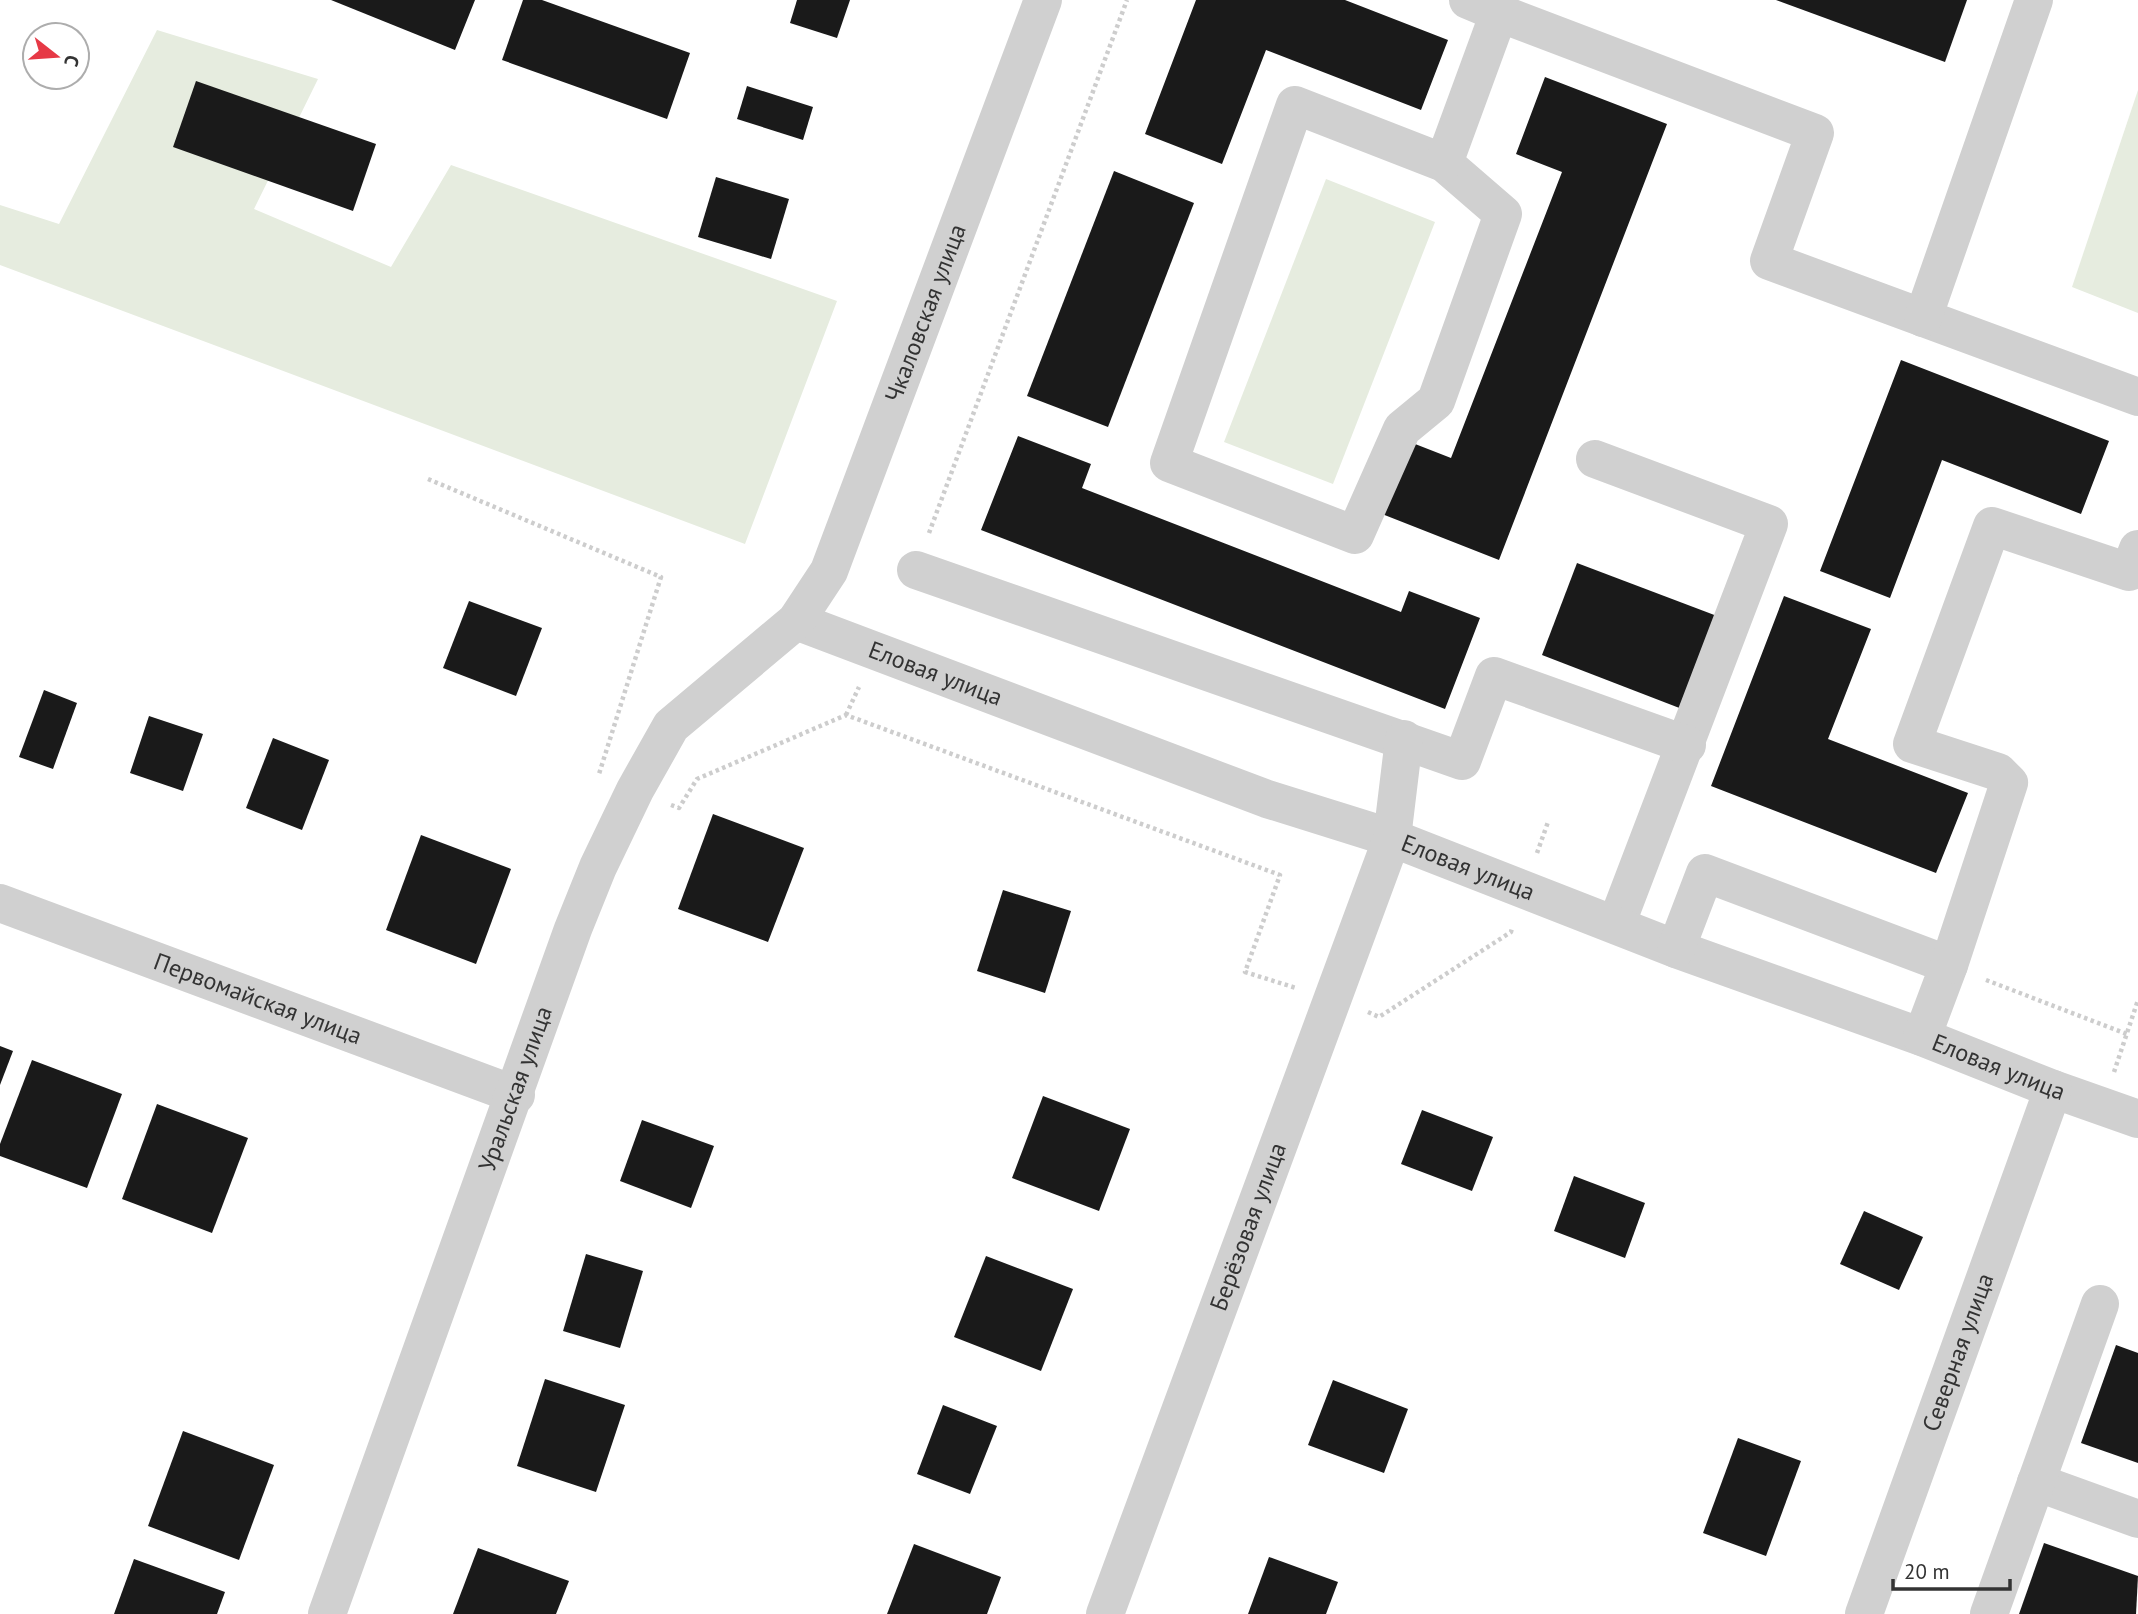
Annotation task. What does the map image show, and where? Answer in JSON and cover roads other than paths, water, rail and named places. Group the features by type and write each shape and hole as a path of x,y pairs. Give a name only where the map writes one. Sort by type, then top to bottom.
{"street":[{"name":"Чкаловская улица","path":"796,621 828,571 1043,0"},
{"path":"1923,318 2034,0"},
{"path":"1444,163 1483,6 1815,133 1769,261 2138,397"},
{"path":"1295,105 1444,163 1503,214 1436,401 1402,429 1355,535 1169,463 1295,105"},
{"path":"1595,460 1769,524 1616,925"},
{"path":"1922,1037 1949,965 2009,783 1998,772 1912,744 1992,526 2129,572 2138,549"},
{"path":"916,569 1404,738 1462,761 1494,676 1686,745"},
{"name":"Еловая улица","path":"796,621 1267,799 1392,838 1676,949 1922,1037 2053,1089 2138,1119"},
{"name":"Уральская улица","path":"327,1614 516,1094 573,929 598,867 635,790 671,726 796,621"},
{"name":"Берёзовая улица","path":"1105,1614 1392,838 1404,738"},
{"path":"1676,949 1705,873 1949,965"},
{"name":"Первомайская улица","path":"0,903 516,1094"},
{"name":"Северная улица","path":"1864,1614 2053,1089"},
{"path":"1989,1614 2100,1304"},
{"path":"2036,1482 2138,1519"}]}
